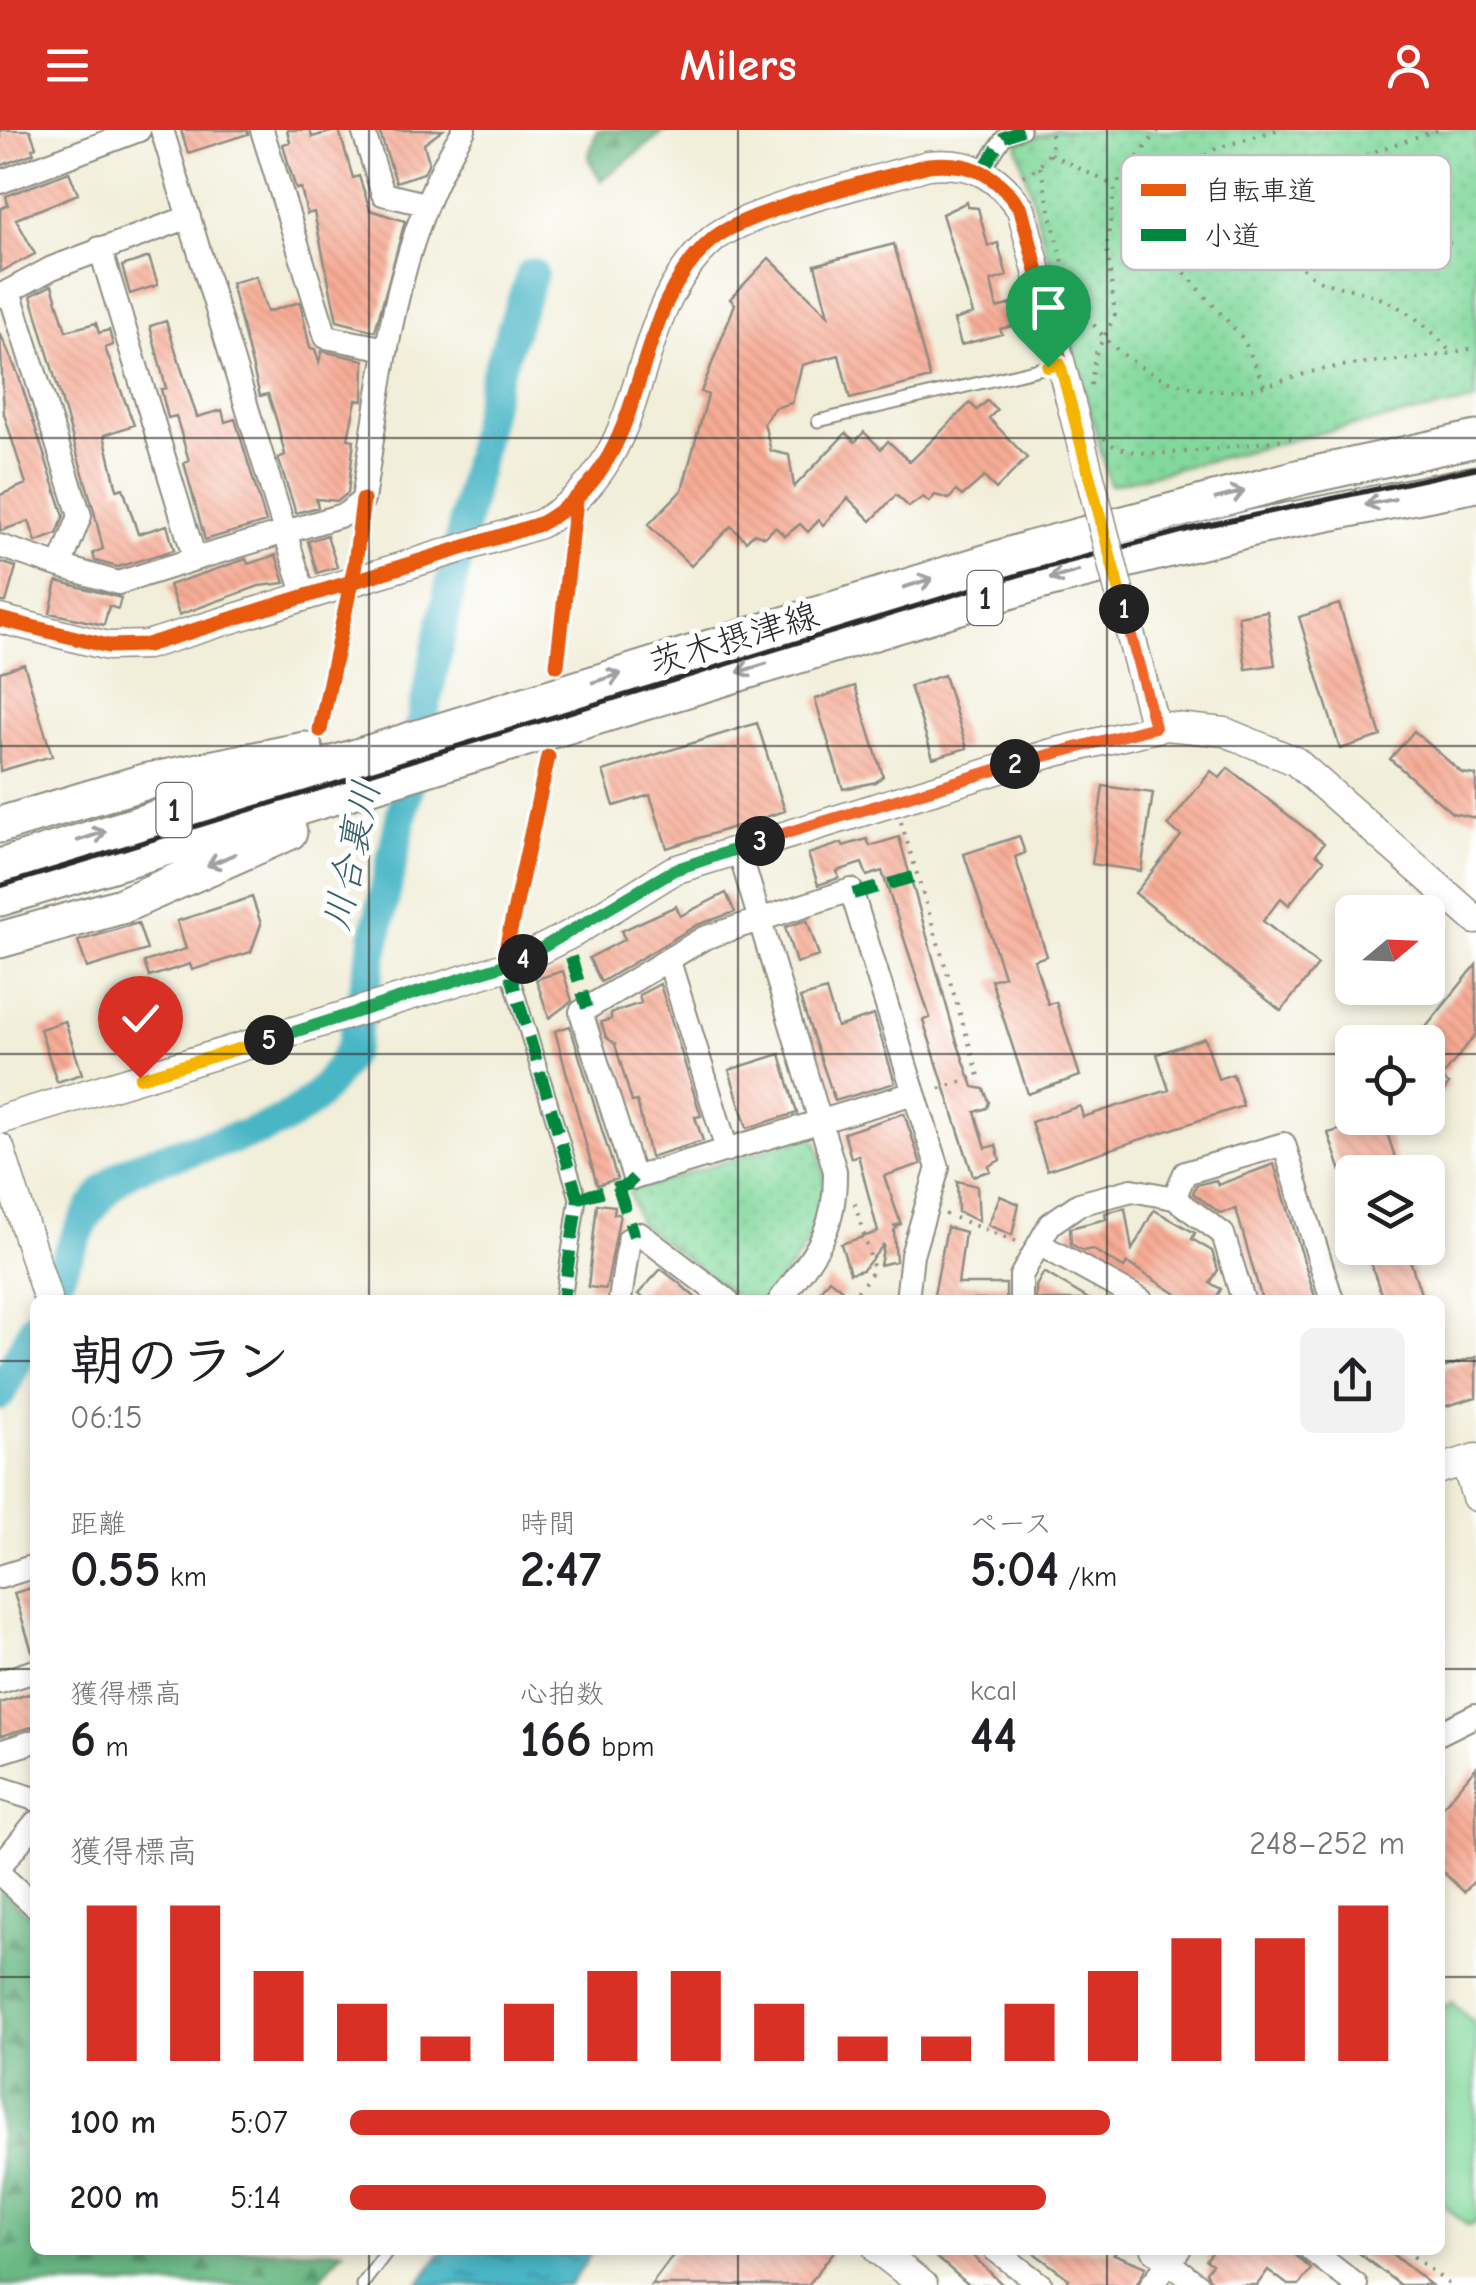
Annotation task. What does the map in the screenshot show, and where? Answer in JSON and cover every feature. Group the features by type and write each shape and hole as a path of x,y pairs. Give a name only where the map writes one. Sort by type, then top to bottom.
{"main road":[{"name":"茨木摂津線","path":"338,742 458,724 1084,534 1317,474 1476,439"},
{"name":"茨木摂津線","path":"342,803 505,751 621,708 1139,555 1294,519 1476,484"},
{"path":"0,825 144,782 338,742"},
{"name":"1","path":"18,867 338,742"},
{"path":"0,940 109,911 342,803"},
{"name":"1","path":"18,867 342,803"},
{"path":"0,901 18,867"}],"street":[{"path":"0,182 139,130"},
{"path":"162,130 305,597"},
{"path":"262,130 326,336 387,349"},
{"path":"363,130 383,194 426,204"},
{"path":"0,546 118,583 352,512 362,500 387,349 426,204 464,130"},
{"path":"983,169 1004,137 1022,130"},
{"path":"0,619 108,646 148,645 540,524 576,501 604,468 618,442 664,303 688,264 716,236 745,221 928,165 953,163 983,169 1004,186 1020,209 1155,727"},
{"path":"60,566 80,516 4,293 100,248 189,217"},
{"path":"100,248 195,559"},
{"path":"0,1120 508,966 573,933 674,870 738,848 1064,750 1155,727 1225,732 1295,762 1476,920"},
{"path":"738,848 835,1170 836,1207 825,1239 784,1295"},
{"path":"908,1295 912,1255 938,1168 851,890 758,917 704,938 581,1012 634,1178 914,1093"},
{"path":"668,962 727,1150"},
{"path":"508,966 578,1198 563,1295"},
{"path":"1174,1198 1185,1173 1284,1144 1330,1295"},
{"path":"0,1148 46,1295"},
{"path":"1021,1295 1021,1276 1050,1224 1079,1204 1132,1190 1174,1198 1222,1234 1241,1295"},
{"path":"621,1295 629,1239 640,1234 720,1295"},
{"path":"1039,1244 1132,1295"},
{"path":"1460,1463 1476,1496"},
{"path":"0,1578 30,1568"},
{"path":"0,1682 30,1673"},
{"path":"1445,1731 1476,1716"},
{"path":"0,1752 30,1743"},
{"path":"0,1788 30,1797"},
{"path":"0,1866 30,1830"},
{"path":"0,1874 30,1901"},
{"path":"884,2255 923,2285"},
{"path":"1002,2255 1041,2285"},
{"path":"1152,2285 1167,2255"},
{"path":"1168,2255 1198,2285"},
{"path":"1317,2255 1356,2285"}],"lane":[{"path":"818,421 1060,364"},
{"path":"362,2285 384,2255"}],"path":[{"path":"1017,178 1040,167 1050,154 1050,130"},
{"path":"1139,155 1159,130"},
{"path":"1206,155 1277,130"},
{"path":"1369,155 1436,130"},
{"path":"1050,154 1115,186"},
{"path":"1040,167 1071,281 1104,338 1152,373 1184,386 1242,390 1359,363 1452,354 1476,347"},
{"path":"1092,396 1094,360 1116,315 1107,246 1115,186 1121,178"},
{"path":"1451,243 1456,243"},
{"path":"1182,270 1244,340 1264,385"},
{"path":"1304,270 1310,276 1401,308 1423,323 1452,354"},
{"path":"1100,426 1110,445 1135,453 1292,438 1293,444"},
{"path":"338,742 362,500"},
{"path":"557,665 576,501"},
{"path":"508,966 506,950 548,757"},
{"path":"899,818 980,1076 914,1093"},
{"path":"850,1186 874,1270 854,1295"},
{"path":"926,1207 1028,1246 1039,1244"},
{"path":"1411,2255 1450,2285"}],"green space":[{"path":"597,130 667,130 601,181 588,158"},
{"path":"1056,130 1476,130 1476,401 1337,429 1110,485 1017,143"},
{"path":"808,1136 817,1141 823,1167 822,1210 816,1228 768,1295 734,1295 639,1223 629,1191"},
{"path":"0,1889 30,1916 30,2255 339,2255 315,2285 0,2285"},
{"path":"1451,2002 1476,2025 1476,2223 1468,2226 1445,2206 1446,2008"}],"water":[{"path":"439,2255 590,2255 570,2285 418,2285"}],"building":[{"path":"0,130 30,130 34,153 0,166"},
{"path":"181,130 247,130 248,134 188,153"},
{"path":"287,130 310,130 312,137 339,130 353,178 359,176 370,210 405,221 375,331 337,321 314,212 307,214 283,144 290,142"},
{"path":"379,130 443,130 424,144 429,162 424,173 396,182"},
{"path":"69,172 78,194 16,219 35,254 0,272 0,209 8,205 6,196"},
{"path":"967,202 968,207 978,208 988,246 998,243 1007,276 991,281 997,308 1015,303 1021,324 1000,329 1002,334 961,345 954,320 973,314 942,214"},
{"path":"894,244 930,378 850,399 839,355 802,365 792,403 774,408 764,423 771,451 789,455 794,487 846,433 855,442 864,432 881,449 888,441 910,462 970,403 977,410 987,401 997,410 989,418 1027,458 996,489 984,477 962,496 956,491 949,499 935,495 929,502 923,497 909,507 896,495 871,521 848,498 823,525 819,520 808,532 800,524 785,536 775,527 765,537 754,533 746,541 731,526 691,566 648,525 682,490 708,395 701,392 735,304 730,299 769,258 828,315 815,265"},
{"path":"149,257 158,285 130,294 122,266"},
{"path":"256,276 267,312 300,302 310,348 315,349 319,362 322,351 364,360 363,401 356,400 348,439 354,440 348,493 338,501 316,499 318,507 296,513 278,458 285,455 277,422 268,394 260,396 231,283"},
{"path":"52,285 66,331 96,323 99,333 109,330 113,345 105,348 134,425 104,435 117,490 123,488 138,534 167,525 174,550 118,567 95,561 93,553 103,549 94,511 31,296"},
{"path":"166,321 197,417 222,410 225,422 235,419 266,522 205,540 176,416 168,418 161,389 166,388 150,326"},
{"path":"0,333 18,374 64,516 57,534 36,542 29,521 0,531 0,495 26,484 4,414"},
{"path":"327,535 337,567 317,573 308,541"},
{"path":"276,555 285,583 259,586 179,615 169,585 246,559 248,564"},
{"path":"0,562 16,567 6,602 0,602"},
{"path":"57,581 121,598 118,609 109,606 104,625 50,613"},
{"path":"1339,604 1381,736 1340,749 1299,617"},
{"path":"1267,611 1275,665 1246,669 1238,616"},
{"path":"24,664 52,756 0,771 0,672"},
{"path":"944,675 967,748 933,758 910,686"},
{"path":"855,686 883,776 876,782 843,789 815,699"},
{"path":"757,723 785,811 667,848 650,795 614,806 603,771"},
{"path":"1414,731 1462,773 1476,775 1476,818 1452,813 1390,759"},
{"path":"1228,768 1324,843 1316,854 1324,860 1289,905 1281,898 1263,921 1318,965 1281,1011 1135,893 1181,836 1168,825 1211,771 1220,778"},
{"path":"1103,786 1153,793 1141,871 1092,864"},
{"path":"1019,836 1025,853 1015,857 1047,956 1034,960 1048,1004 1056,1002 1080,1076 1028,1094 991,980 1004,976 964,854"},
{"path":"899,837 956,1039 973,1087 984,1089 989,1102 987,1108 975,1112 986,1148 996,1145 1000,1160 989,1166 990,1171 973,1176 923,1020 930,1018 882,871 867,876 862,863 837,871 839,878 818,885 808,854 842,843 843,846 867,839 870,846"},
{"path":"726,893 735,912 697,925 601,982 589,958 625,939 621,931 676,906 680,916"},
{"path":"252,897 261,924 251,952 192,970 190,964 149,977 144,962 186,949 177,921"},
{"path":"807,920 819,956 796,963 785,927"},
{"path":"138,923 147,950 87,968 78,941"},
{"path":"1476,965 1476,1034 1445,1073 1445,1025 1428,1025"},
{"path":"563,971 572,1001 549,1018 536,979"},
{"path":"660,984 701,1116 695,1117 703,1141 650,1157 637,1101 632,1102 615,1044 606,1037 601,1022 611,1019 611,1013 641,1003 639,995"},
{"path":"156,985 162,1002 145,1007 150,1022 132,1028 122,996"},
{"path":"826,990 837,1027 874,1015 895,1083 835,1101 800,998"},
{"path":"65,1021 82,1074 57,1082 40,1029"},
{"path":"570,1026 617,1179 597,1185 555,1031"},
{"path":"1205,1038 1218,1079 1233,1074 1243,1106 1047,1170 1031,1122 1080,1106 1083,1117 1169,1090 1157,1054"},
{"path":"780,1054 797,1113 747,1128 729,1070"},
{"path":"904,1113 921,1164 884,1176 901,1224 893,1226 898,1225 894,1231 896,1261 880,1265 884,1244 863,1270 850,1273 841,1244 878,1232 858,1155 851,1158 844,1133"},
{"path":"1328,1133 1388,1135 1394,1155 1335,1155"},
{"path":"1274,1164 1314,1295 1261,1295 1236,1209 1220,1213 1193,1193 1196,1185 1216,1180 1218,1185"},
{"path":"957,1181 977,1186 979,1221 958,1212"},
{"path":"1000,1196 1019,1204 1012,1235 988,1225"},
{"path":"597,1204 615,1206 614,1214 620,1214 606,1289 588,1287"},
{"path":"1125,1208 1132,1250 1154,1210 1195,1233 1192,1239 1212,1251 1218,1270 1210,1283 1221,1289 1218,1295 1178,1295 1127,1263 1124,1268 1092,1249 1083,1251 1071,1244 1070,1228 1106,1219 1105,1213"},
{"path":"947,1227 965,1232 958,1284 1006,1284 1006,1295 934,1295"},
{"path":"1372,1265 1412,1265 1421,1295 1381,1295"},
{"path":"661,1269 692,1295 639,1295"},
{"path":"1044,1272 1082,1295 1036,1295"},
{"path":"829,1279 845,1292 843,1295 817,1295"},
{"path":"1476,1357 1476,1397 1445,1406 1445,1367"},
{"path":"30,1588 30,1645 14,1593"},
{"path":"30,1695 30,1727 0,1736 0,1703"},
{"path":"1476,1767 1476,1879 1464,1892 1445,1874 1445,1804"},
{"path":"673,2255 831,2255 808,2285 651,2285"},
{"path":"934,2255 972,2255 1003,2285 969,2285"},
{"path":"1037,2255 1116,2255 1146,2267 1136,2285 1064,2285 1069,2279"},
{"path":"1210,2255 1296,2255 1311,2269 1299,2285 1288,2285 1268,2270 1257,2285 1213,2285 1206,2272 1212,2264 1206,2260"},
{"path":"1361,2255 1393,2255 1431,2285 1400,2285"}],"waterway":[{"name":"川合裏川","path":"49,1295 93,1206 121,1176 148,1162 276,1124 316,1096 352,1047 495,378 532,274"},
{"name":"川合裏川","path":"0,1394 30,1335"}],"railway":[{"path":"0,886 1025,573 1194,528 1476,468"}],"marked path":[{"path":"983,169 1004,137 1022,130"},
{"path":"853,894 917,876"},
{"path":"571,957 587,1008"},
{"path":"508,966 578,1198 564,1295"},
{"path":"578,1198 627,1185 634,1178"},
{"path":"618,1187 634,1236"}],"cycle path":[{"path":"0,619 108,646 147,645 540,524 578,496 605,463 623,426 663,309 684,272 713,239 754,217 815,197 928,165 957,165 992,178 1021,209 1155,727"},
{"path":"320,730 355,564 363,500"},
{"path":"557,665 576,501"},
{"path":"508,966 506,949 548,757"}],"route":[{"path":"140,1078 508,966 573,933 674,870 1052,753 1155,727 1060,364 1048,367"}]}
